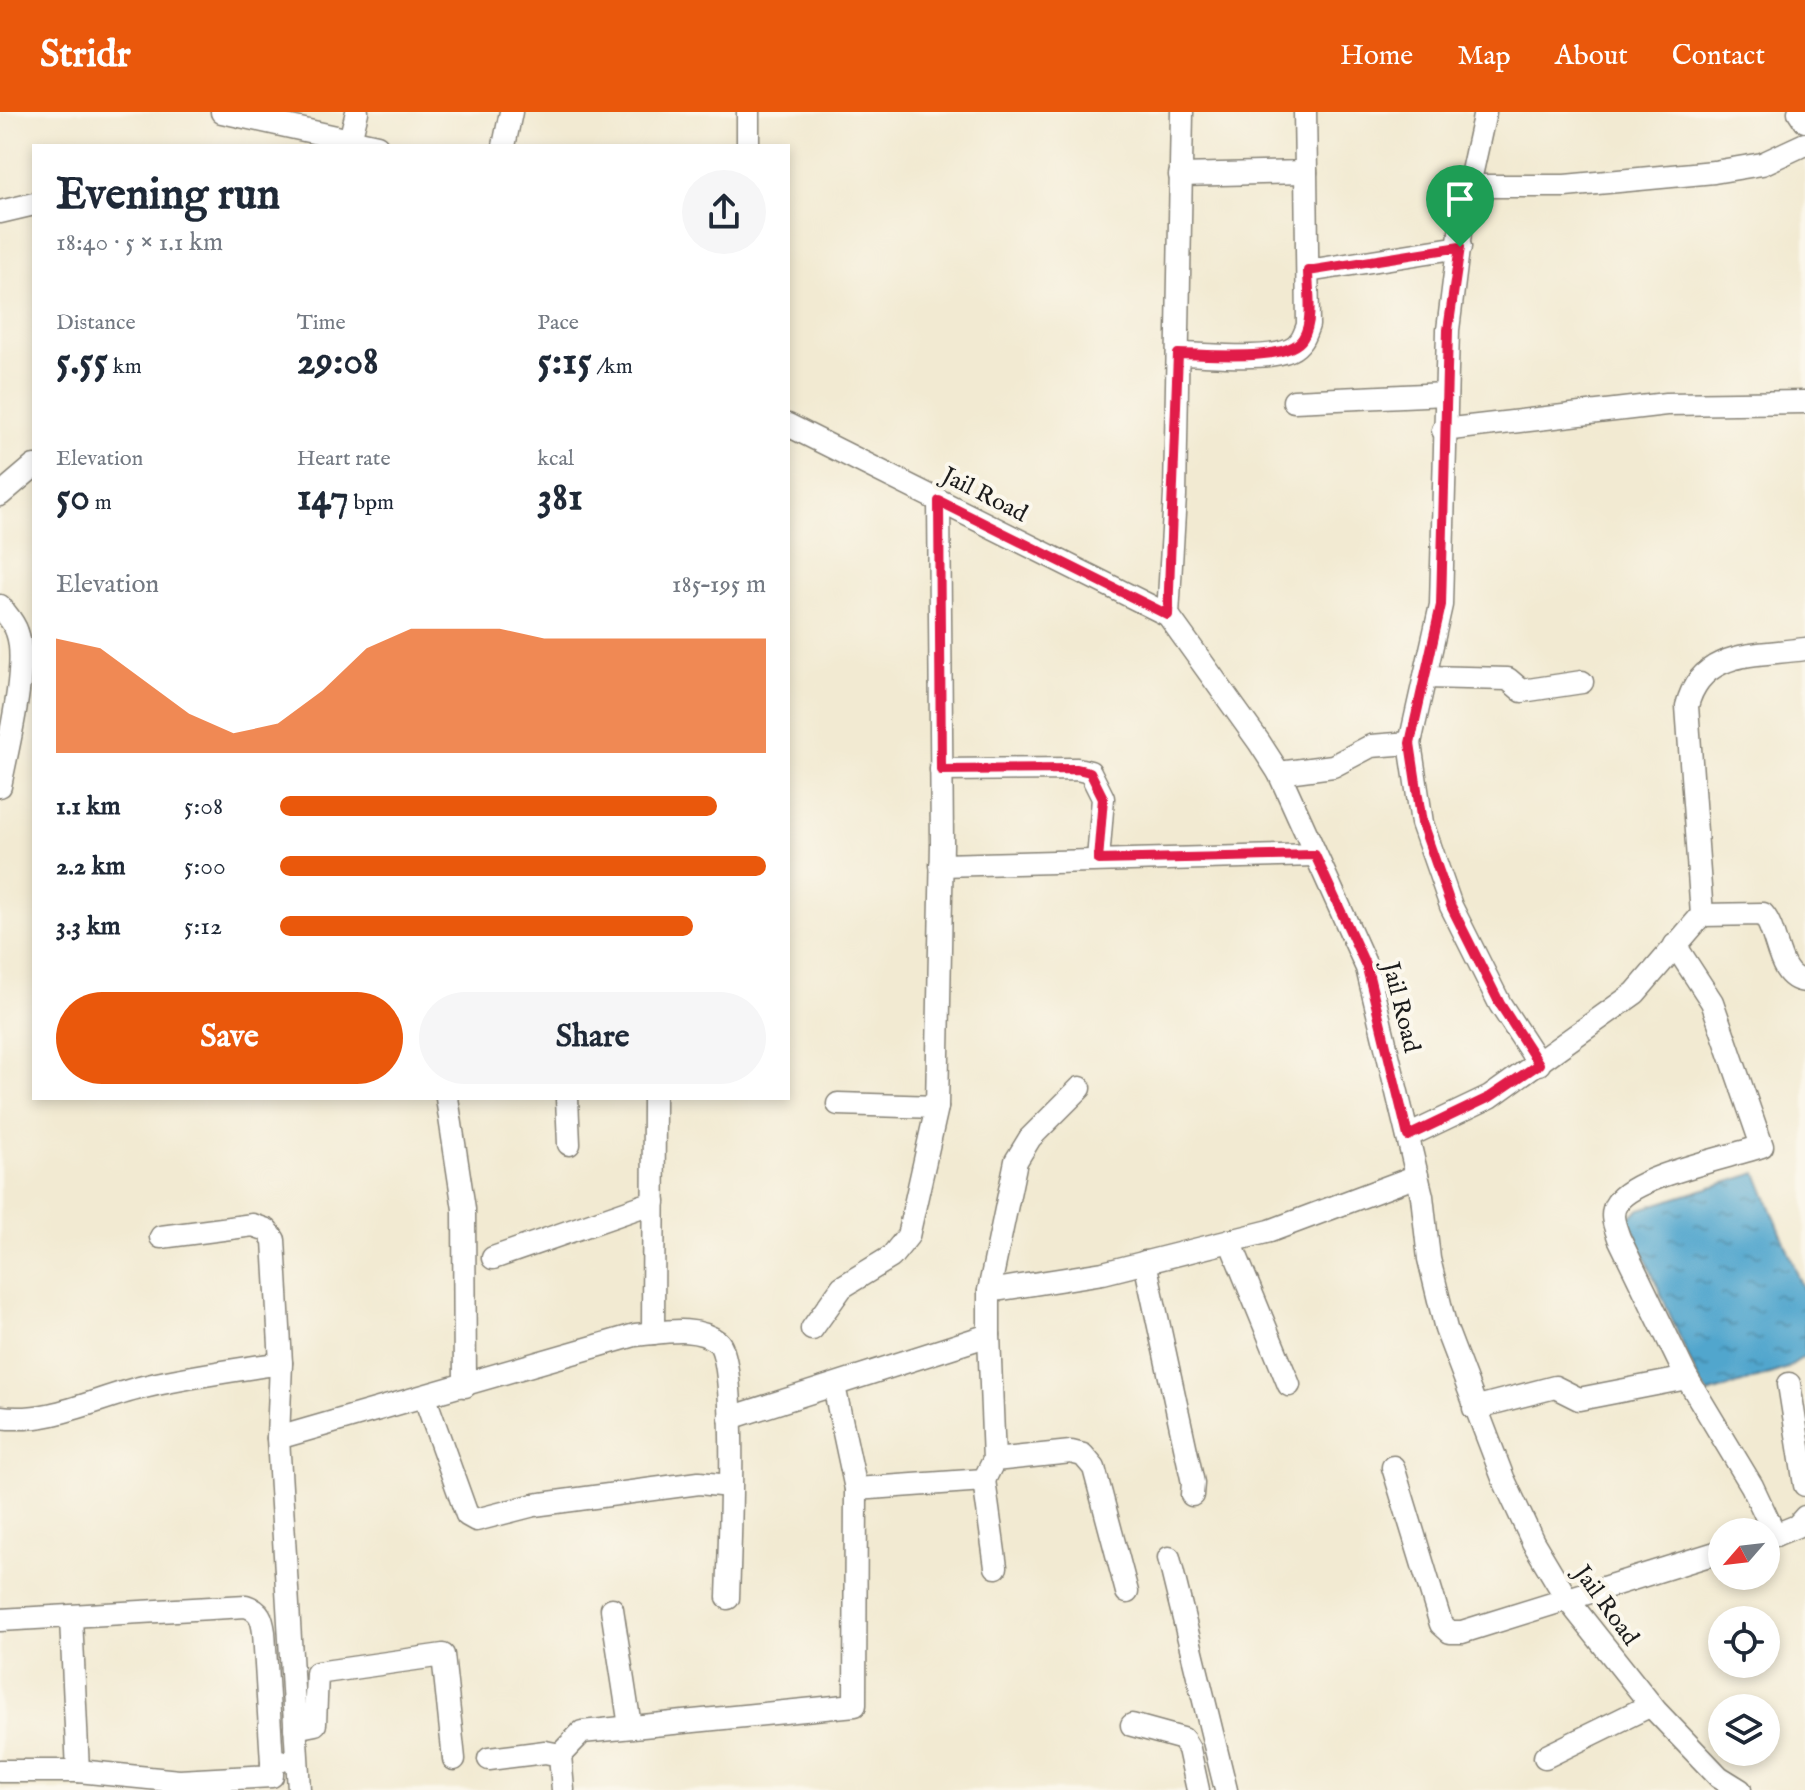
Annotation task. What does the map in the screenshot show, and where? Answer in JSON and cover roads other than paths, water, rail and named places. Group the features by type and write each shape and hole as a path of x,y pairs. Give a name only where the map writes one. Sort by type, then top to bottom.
{"street":[{"path":"222,112 368,144"},
{"path":"350,140 357,112"},
{"path":"504,144 511,112"},
{"path":"748,112 748,144"},
{"path":"1168,615 1178,354 1182,112"},
{"path":"1178,354 1274,354 1291,350 1303,340 1308,325 1305,112"},
{"path":"1485,112 1468,186 1448,330 1443,430 1441,605 1410,743 1422,823 1451,906 1500,1004 1539,1064"},
{"path":"1799,112 1805,121"},
{"path":"1468,186 1565,186 1714,172 1762,164 1805,144"},
{"path":"1180,175 1306,172"},
{"path":"0,212 32,204"},
{"path":"1308,271 1460,247"},
{"path":"1294,401 1446,394"},
{"path":"1443,430 1666,404 1805,402"},
{"name":"Jail Road","path":"790,426 1168,615 1279,773 1367,968 1417,1176 1439,1301 1474,1408 1533,1542 1567,1599 1651,1705 1719,1777 1740,1790"},
{"path":"0,495 32,468"},
{"path":"812,1329 842,1287 891,1257 908,1236 937,1107 941,865 939,501"},
{"path":"0,606 17,632 20,644 19,673 0,786"},
{"path":"1408,1136 1490,1097 1635,993 1702,915 1687,706 1692,685 1718,661 1805,649"},
{"path":"1425,677 1508,679 1522,691 1582,682"},
{"path":"1279,773 1333,766 1371,746 1410,743"},
{"path":"941,770 1077,769 1090,772 1103,798 1098,860"},
{"path":"941,865 1315,855"},
{"path":"1702,915 1763,914 1770,922 1787,974 1796,981 1805,981"},
{"path":"1675,945 1712,1002 1762,1146 1683,1168 1624,1195 1615,1204 1612,1220 1687,1378 1752,1486 1764,1518"},
{"path":"996,1567 989,1470 989,1291 1016,1161 1030,1138 1080,1088"},
{"path":"447,1100 464,1209 465,1386"},
{"path":"567,1100 569,1144"},
{"path":"653,1333 654,1100"},
{"path":"838,1104 937,1107"},
{"path":"989,1291 1145,1262 1270,1231 1417,1176"},
{"path":"493,1258 654,1202"},
{"path":"161,1237 253,1225 267,1230 274,1240 281,1363 278,1438 299,1790"},
{"path":"1230,1241 1289,1385"},
{"path":"1145,1262 1193,1483 1192,1495"},
{"path":"278,1438 635,1335 693,1331 716,1340 723,1347 730,1418 728,1598"},
{"path":"730,1418 989,1335"},
{"path":"0,1417 34,1420 51,1417 147,1386 281,1363"},
{"path":"1474,1408 1555,1387 1567,1396 1579,1399 1687,1378"},
{"path":"1789,1384 1805,1485"},
{"path":"563,1790 560,1755 582,1732 855,1705 856,1489 834,1386"},
{"path":"425,1398 467,1515 476,1520 534,1505 684,1485 730,1486"},
{"path":"856,1489 989,1470 1071,1452 1083,1455 1094,1468 1127,1592"},
{"path":"1393,1467 1441,1624 1450,1632 1462,1632 1708,1555"},
{"path":"1780,1532 1797,1526 1805,1517"},
{"path":"1169,1558 1226,1790"},
{"path":"0,1620 246,1606 255,1609 262,1617 264,1632 272,1776 179,1781 78,1771 0,1771"},
{"path":"612,1609 630,1726"},
{"path":"71,1618 78,1771"},
{"path":"295,1728 315,1724 317,1673 443,1655 454,1759"},
{"path":"1545,1757 1651,1705"},
{"path":"1132,1725 1183,1739 1189,1749 1198,1790"},
{"path":"489,1759 545,1752 560,1755"},
{"path":"272,1762 297,1759"}],"water":[{"path":"1757,1173 1805,1293 1805,1356 1785,1369 1708,1394 1700,1384 1628,1218 1640,1209"}]}
